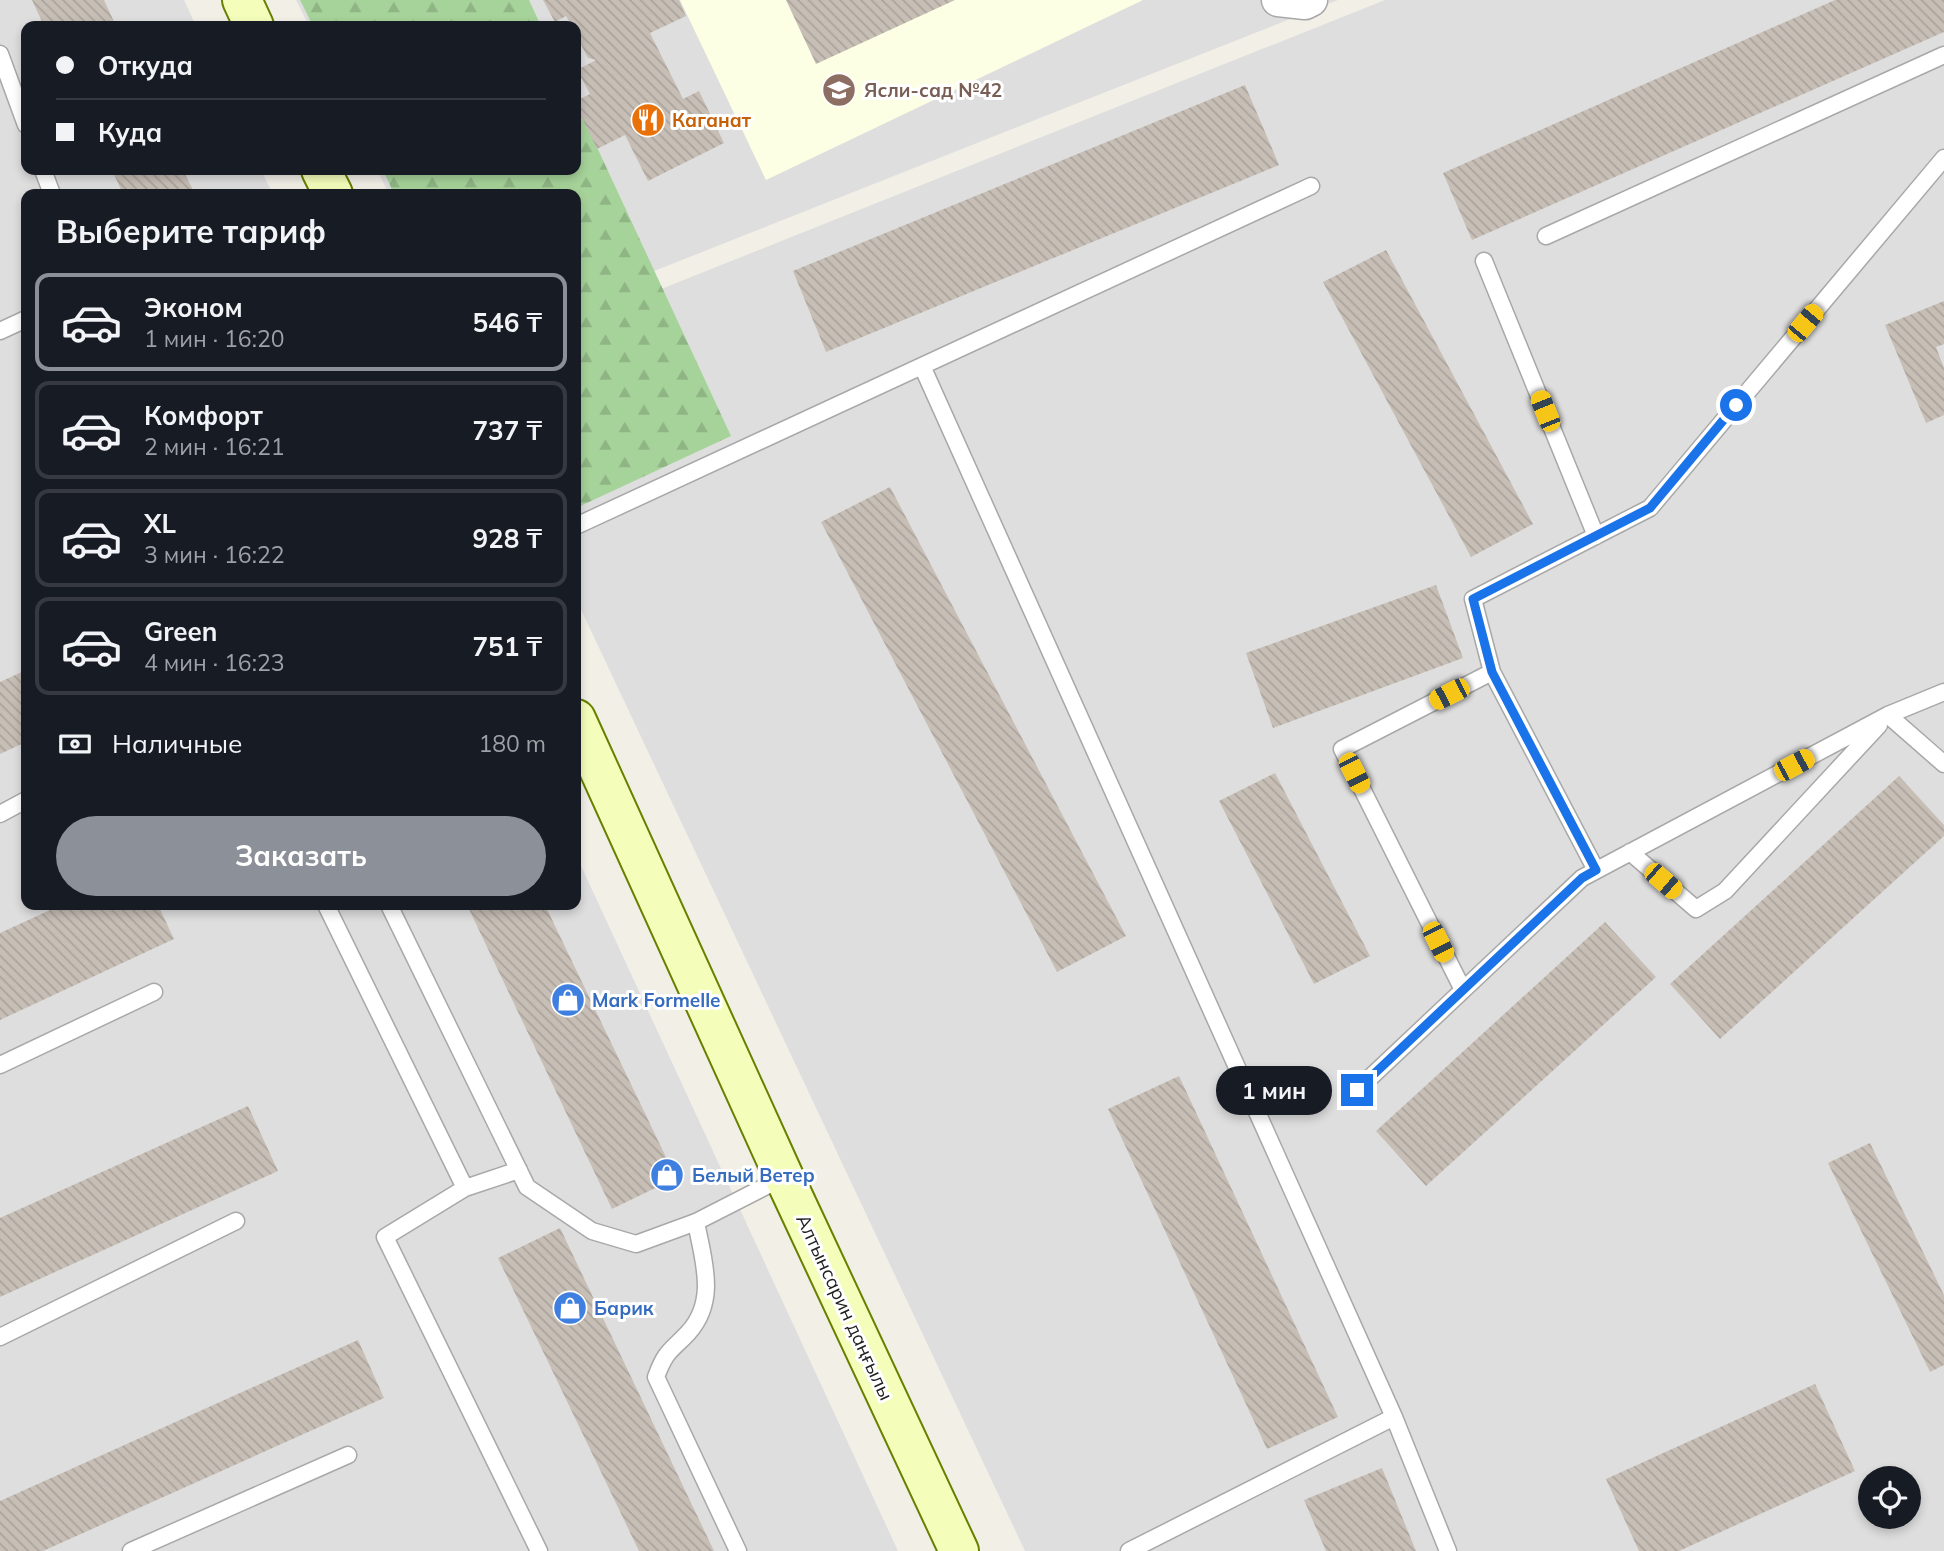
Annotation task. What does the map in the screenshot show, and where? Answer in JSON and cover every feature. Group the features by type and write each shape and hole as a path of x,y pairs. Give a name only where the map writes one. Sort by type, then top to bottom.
{"main road":[{"path":"242,0 252,21"},
{"name":"Алтынсарин даңғылы","path":"581,730 784,1177 959,1551"}],"street":[{"path":"1278,0 1305,3 1311,0"}],"lane":[{"path":"0,54 21,111"},
{"path":"1546,236 1944,55"},
{"path":"1596,870 1492,672 1473,599 1650,508 1944,158"},
{"path":"581,524 1311,186"},
{"path":"1484,261 1595,536"},
{"path":"0,331 21,320"},
{"path":"922,366 1394,1417 1448,1551"},
{"path":"1463,990 1342,749 1492,672"},
{"path":"1357,1090 1582,878 1888,715 1944,692"},
{"path":"1630,852 1696,909 1725,891 1888,715"},
{"path":"1888,715 1944,764"},
{"path":"0,814 21,803"},
{"path":"328,910 465,1188"},
{"path":"390,910 527,1187 592,1231 636,1244 696,1222 784,1177"},
{"path":"0,1065 154,992"},
{"path":"519,1170 465,1188 385,1237 539,1551"},
{"path":"0,1337 236,1221"},
{"path":"696,1222 708,1292 690,1332 665,1352 656,1377 738,1551"},
{"path":"1129,1551 1394,1417"},
{"path":"131,1551 348,1455"}],"shaded area":[{"path":"0,0 184,0 194,21 21,21 21,175 264,175 270,189 21,189 21,910 581,910 581,866 898,1551 0,1551"},
{"path":"296,0 1338,0 581,300 581,189 386,189 380,175 581,175 581,21 306,21"},
{"name":"Ясли-сад №42","path":"680,0 1143,0 766,180"},
{"path":"1385,0 1944,0 1944,1551 1025,1551 581,610 581,321"}],"green space":[{"path":"300,0 529,0 539,21 310,21"},
{"path":"581,113 731,436 581,506 581,189 392,189 385,175 581,175"}],"building":[{"path":"32,0 104,0 114,21 42,21"},
{"name":"Каганат","path":"543,0 679,0 686,16 650,33 683,99 699,91 724,143 648,181 625,135 597,149 581,115 581,98 590,94 581,77 581,68 596,60 588,58 581,45 581,21 569,21 566,16 554,21"},
{"path":"786,0 955,0 816,64"},
{"path":"1835,0 1944,0 1944,32 1472,240 1443,173"},
{"path":"1245,85 1279,165 826,352 793,271"},
{"path":"114,175 186,175 192,189 121,189"},
{"path":"1386,250 1533,524 1471,557 1323,282"},
{"path":"1944,301 1944,344 1936,347 1944,368 1944,415 1926,423 1885,325"},
{"path":"890,487 1126,936 1057,972 821,522"},
{"path":"1436,585 1463,658 1273,728 1246,653"},
{"path":"21,672 21,744 0,754 0,682"},
{"path":"1275,773 1370,956 1314,984 1219,801"},
{"path":"1899,776 1944,825 1944,836 1720,1039 1670,984"},
{"path":"50,910 160,910 174,939 0,1020 0,933"},
{"path":"469,910 547,910 676,1178 612,1209"},
{"path":"1605,922 1656,977 1426,1186 1376,1131"},
{"path":"1179,1076 1338,1417 1267,1449 1108,1109"},
{"path":"248,1106 278,1171 0,1297 0,1218"},
{"path":"1870,1143 1944,1295 1944,1365 1930,1372 1828,1163"},
{"path":"560,1228 714,1551 639,1551 498,1258"},
{"path":"358,1340 384,1398 43,1551 0,1551 0,1501"},
{"path":"1815,1384 1855,1471 1679,1551 1639,1551 1606,1479"},
{"path":"1382,1468 1416,1551 1326,1551 1304,1500"}],"place":[{"name":"Ясли-сад №42","path":"839,90"},
{"name":"Каганат","path":"648,120"},
{"name":"Mark Formelle","path":"568,1000"},
{"name":"Белый Ветер","path":"667,1175"},
{"name":"Барик","path":"570,1308"}],"route":[{"path":"1357,1090 1582,878 1596,870 1492,672 1473,599 1650,508 1736,405"}]}
